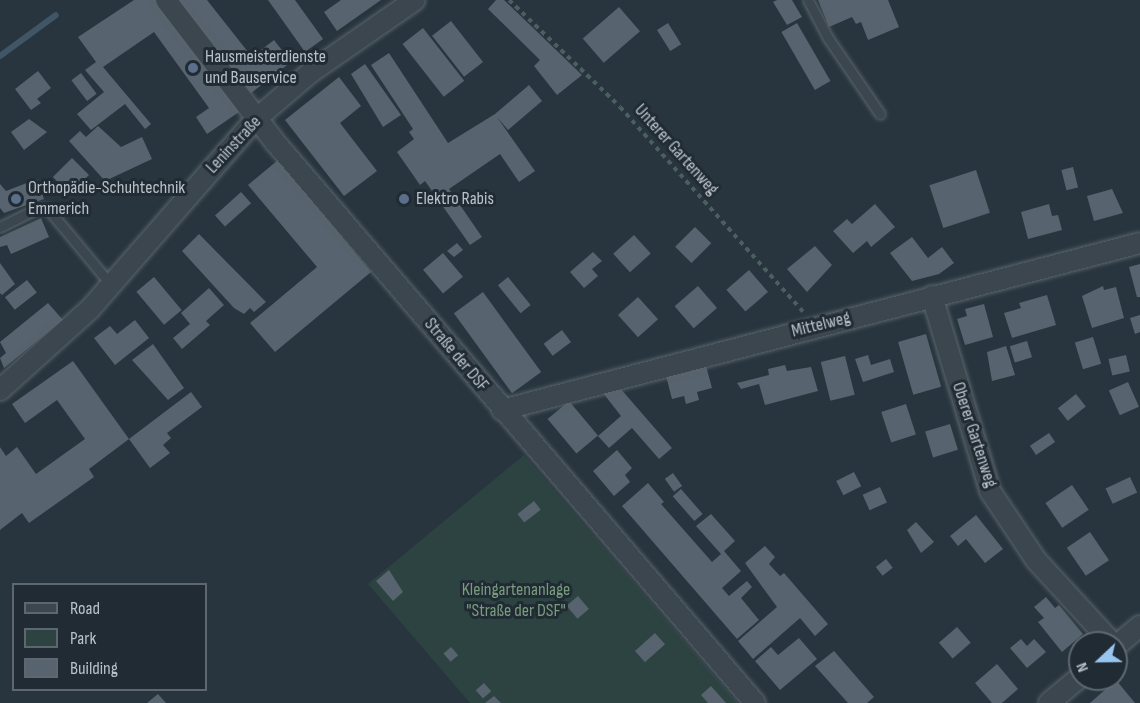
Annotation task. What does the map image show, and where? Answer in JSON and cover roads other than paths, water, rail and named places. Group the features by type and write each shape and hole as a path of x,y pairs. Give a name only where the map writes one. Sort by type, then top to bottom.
{"street":[{"name":"Straße der DSF","path":"166,0 256,120 755,703"},
{"name":"Leninstraße","path":"0,390 112,286 256,120 311,72 415,0"},
{"name":"Mittelweg","path":"502,410 815,326 1140,243"},
{"name":"Oberer Gartenweg","path":"932,296 990,491 1036,560 1101,631"},
{"path":"1128,636 1140,626"},
{"path":"1049,703 1068,687"}],"lane":[{"path":"808,0 828,38 880,114"},
{"path":"0,227 38,208 48,209 112,286"}],"waterway":[{"path":"0,56 56,15"}],"place":[{"name":"Hausmeisterdienste und Bauservice","path":"193,68"},
{"name":"Orthopädie-Schuhtechnik Emmerich","path":"16,199"},
{"name":"Elektro Rabis","path":"404,199"}],"park label":[{"name":"Kleingartenanlage \"Straße der DSF\"","path":"516,601"}]}
